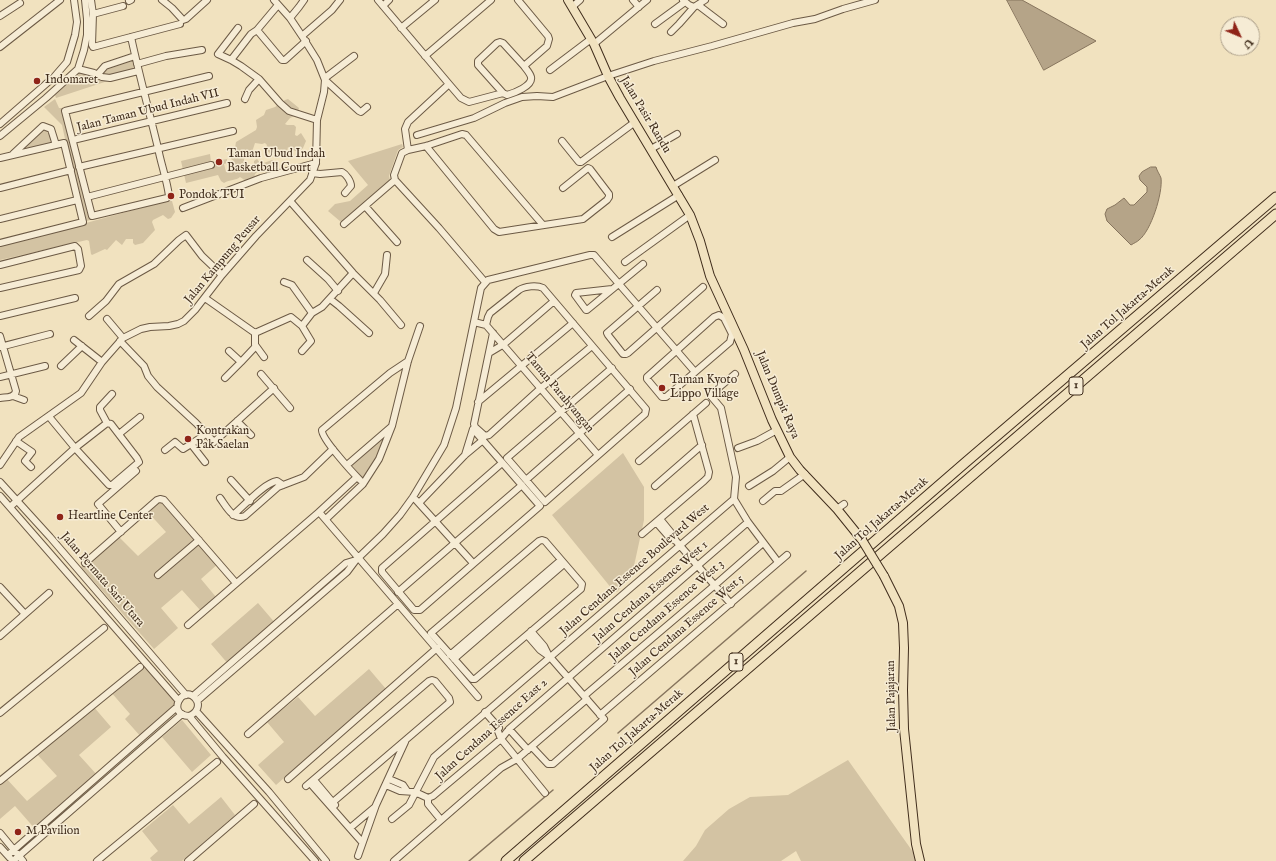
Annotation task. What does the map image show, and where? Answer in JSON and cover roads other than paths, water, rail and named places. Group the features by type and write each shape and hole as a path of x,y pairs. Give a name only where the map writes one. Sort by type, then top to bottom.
{"highway":[{"name":"Jalan Tol Jakarta–Merak","path":"506,861 966,462 1276,197"},
{"name":"Jalan Tol Jakarta–Merak","path":"524,861 1276,214"}],"main road":[{"name":"Jalan Pasir Randu","path":"570,3 593,41 608,76 690,215 700,241"},
{"name":"Jalan Dumpit Raya","path":"700,241 710,276 790,457 804,474 840,507 862,540"},
{"name":"Jalan Pajajaran","path":"862,540 884,576 899,606 903,623 904,729 916,844 920,861"}],"street":[{"path":"0,47 60,0"},
{"path":"0,124 39,90 67,62 76,35 77,22 74,0"},
{"path":"0,136 78,69 87,34 85,0"},
{"path":"91,0 94,14 93,46 180,24"},
{"path":"162,0 183,20 208,0"},
{"path":"290,18 304,0"},
{"path":"257,30 282,60 285,60 340,0"},
{"path":"378,0 461,98 469,102 503,93 509,94 524,88 531,82 531,78 524,66 503,43 497,43 478,61 478,65 503,93"},
{"path":"383,6 389,0"},
{"path":"401,28 436,0"},
{"path":"425,56 491,0"},
{"path":"518,0 543,30 549,40 547,46 524,66"},
{"path":"570,3 580,0"},
{"path":"633,0 639,6"},
{"path":"550,70 593,41 647,0"},
{"path":"671,32 696,6 705,0"},
{"path":"417,136 474,118 505,103 522,97 553,97 608,76 654,61 794,23 815,19 843,8 875,0"},
{"path":"655,24 684,1 696,6 723,24"},
{"path":"231,60 251,34 257,30 276,2 290,18 304,38 317,60 325,79 359,111 361,112 367,107"},
{"path":"0,16 20,3"},
{"path":"94,14 123,6"},
{"path":"238,28 218,54 241,66 259,79 280,103 289,110 317,120"},
{"path":"76,35 87,34"},
{"path":"131,37 138,71 144,92 158,148 169,197 92,216 65,111 144,92 209,76"},
{"path":"137,64 166,56 202,50"},
{"path":"98,74 105,66 135,56"},
{"path":"325,79 354,56"},
{"path":"78,69 98,74 102,77 110,78 138,71"},
{"path":"245,98 249,90 259,79"},
{"name":"Jalan Kampung Peusar","path":"0,465 16,441 22,435 81,393 102,362 122,339 141,329 178,324 190,316 206,298 222,275 256,236 306,185 310,180 316,163 317,120 324,92 325,79"},
{"path":"449,84 408,122 405,129 407,147 402,153 394,175 395,180 439,228 485,282"},
{"path":"39,90 46,98"},
{"name":"Jalan Taman Ubud Indah VII","path":"73,140 227,103"},
{"path":"562,141 579,162 581,162 635,122"},
{"path":"12,155 43,126 50,129 56,145"},
{"path":"79,166 233,131"},
{"path":"407,147 426,146 462,134 468,137 543,225"},
{"path":"651,149 677,134"},
{"path":"0,158 64,143 83,222 0,243"},
{"path":"426,146 499,232 583,219 609,197 609,194 588,168 562,188"},
{"path":"673,186 715,160"},
{"path":"184,208 261,178 316,163"},
{"path":"87,197 211,165"},
{"path":"0,188 71,170"},
{"path":"312,173 344,173 351,182 352,186 345,193"},
{"path":"344,224 395,180"},
{"path":"612,237 679,195"},
{"path":"0,218 78,200"},
{"path":"290,201 353,273 374,293 401,325"},
{"path":"365,206 397,242"},
{"path":"625,262 690,215"},
{"path":"89,316 106,301 119,284 154,264 186,235 202,256 222,275"},
{"path":"0,265 75,246 78,249 81,266 79,270 0,288"},
{"path":"197,701 347,572 357,559 400,515 413,497 444,445 454,416 481,288 485,282 490,279 594,255 658,327 695,372"},
{"path":"374,293 385,274 387,256"},
{"path":"307,260 328,279 338,291"},
{"path":"612,289 575,295 587,310 643,264"},
{"path":"302,326 312,314 322,307 338,291 353,273"},
{"path":"284,282 292,285 312,314"},
{"path":"466,455 473,429 502,463 545,502 646,412 645,407 630,389 540,286 523,287 490,313 486,325 474,322"},
{"path":"657,290 607,333 623,354 628,353 703,287"},
{"path":"0,316 75,298"},
{"path":"206,298 255,333"},
{"path":"330,299 368,333"},
{"path":"489,353 504,344 554,301"},
{"path":"719,315 724,318 732,334 730,342 665,398 662,397 646,377 676,350 714,317 719,315"},
{"path":"255,333 277,322 292,317 302,326 311,341 302,351"},
{"path":"107,319 145,368 148,376 157,387 214,442 274,388"},
{"path":"478,402 573,323"},
{"name":"Taman Parahyangan","path":"486,325 504,344 560,412 598,455"},
{"path":"326,519 363,484 380,459 392,426 408,361 420,326"},
{"path":"255,333 256,346 264,357"},
{"path":"493,333 474,426 483,436 487,436 541,388 592,346"},
{"path":"1,346 50,334"},
{"path":"0,336 1,346 16,392 13,396"},
{"path":"74,340 102,362"},
{"path":"61,366 82,346"},
{"path":"225,378 256,346"},
{"path":"229,351 241,362"},
{"path":"363,484 333,449 323,435 322,430 390,373 408,361"},
{"path":"0,377 45,366"},
{"path":"502,463 382,568 382,572 414,610 420,610 540,506 507,458 612,368"},
{"path":"261,374 290,408"},
{"path":"735,374 710,395 721,408 736,476 734,499 748,522 778,562"},
{"path":"398,592 630,389"},
{"path":"51,419 109,485 112,485 139,462 111,424 107,423 100,408 112,394"},
{"path":"0,398 13,396 24,400"},
{"path":"638,461 706,403"},
{"path":"642,534 708,477 709,472 693,414"},
{"path":"119,434 140,417"},
{"path":"237,421 251,435"},
{"path":"10,507 75,448 107,423"},
{"path":"347,465 392,426"},
{"path":"738,448 757,441 777,430"},
{"path":"165,450 175,442 183,449 206,434"},
{"path":"419,503 466,455 483,440"},
{"path":"16,441 32,452 25,461 31,467"},
{"path":"191,444 206,462"},
{"path":"655,486 702,445"},
{"path":"220,498 234,515 242,518 274,490 304,477 333,449"},
{"path":"749,486 773,471 790,457"},
{"path":"121,532 98,504 136,471"},
{"path":"763,501 775,491 781,491 804,474"},
{"path":"188,625 319,512 357,477"},
{"path":"231,480 250,501"},
{"path":"234,515 272,482 277,481 283,485"},
{"name":"Jalan Permata Sari Utara","path":"0,483 18,500 190,695"},
{"name":"Jalan Permata Sari Utara","path":"0,496 178,700"},
{"path":"413,497 473,563"},
{"path":"85,563 160,498 164,500 236,583"},
{"name":"Jalan Cendana Essence Boulevard West","path":"392,819 409,805 434,757 550,657 678,543 734,499"},
{"path":"319,512 357,559 437,648 478,697"},
{"path":"658,521 674,535 678,543 730,604"},
{"name":"Jalan Cendana Essence West 1","path":"568,677 748,522"},
{"path":"158,575 199,540"},
{"path":"542,540 545,541 582,584 582,586 581,589 529,633 475,679 472,679 432,636 431,633 542,540"},
{"name":"Jalan Cendana Essence West 3","path":"394,861 501,768 517,759 530,749 763,543"},
{"name":"Jalan Cendana Essence West 5","path":"600,715 788,555"},
{"path":"8,855 177,707 178,700 182,696 190,695 346,563 357,559"},
{"path":"452,657 563,562"},
{"path":"70,575 77,568"},
{"path":"0,587 25,614"},
{"path":"0,636 49,593"},
{"path":"248,734 398,604"},
{"path":"0,712 104,628"},
{"path":"496,726 507,731 548,764 553,764 604,719 550,657 540,650 529,633"},
{"path":"288,779 437,648"},
{"path":"0,781 140,667"},
{"name":"Jalan Cendana Essence East 2","path":"428,798 433,796 501,739 507,731 568,677"},
{"path":"310,783 429,681 435,681 449,698 450,702 333,802"},
{"path":"0,848 13,861 21,858 158,736 186,715 196,711 198,706 197,701 190,695"},
{"path":"177,707 179,711 186,715 315,861"},
{"path":"196,711 269,792 326,861"},
{"path":"485,712 496,726 501,739 545,793"},
{"path":"152,729 158,736"},
{"path":"358,856 376,805 406,740"},
{"path":"97,861 217,762"},
{"path":"387,782 403,785 407,790 428,798 428,804 441,820"},
{"path":"310,783 333,802 362,842"},
{"path":"310,783 352,827"},
{"path":"188,861 254,804"},
{"path":"352,827 376,805"},
{"path":"0,833 21,858"}],"waterway":[{"path":"618,733 806,571"},
{"path":"469,861 553,790"}],"place":[{"name":"Indomaret","path":"37,81"},
{"name":"Taman Ubud Indah Basketball Court","path":"219,162"},
{"name":"Pondok TUI","path":"171,196"},
{"name":"Taman Kyoto Lippo Village","path":"662,388"},
{"name":"Kontrakan Pak Saelan","path":"188,439"},
{"name":"Heartline Center","path":"60,517"},
{"name":"M Pavilion","path":"18,832"}]}
